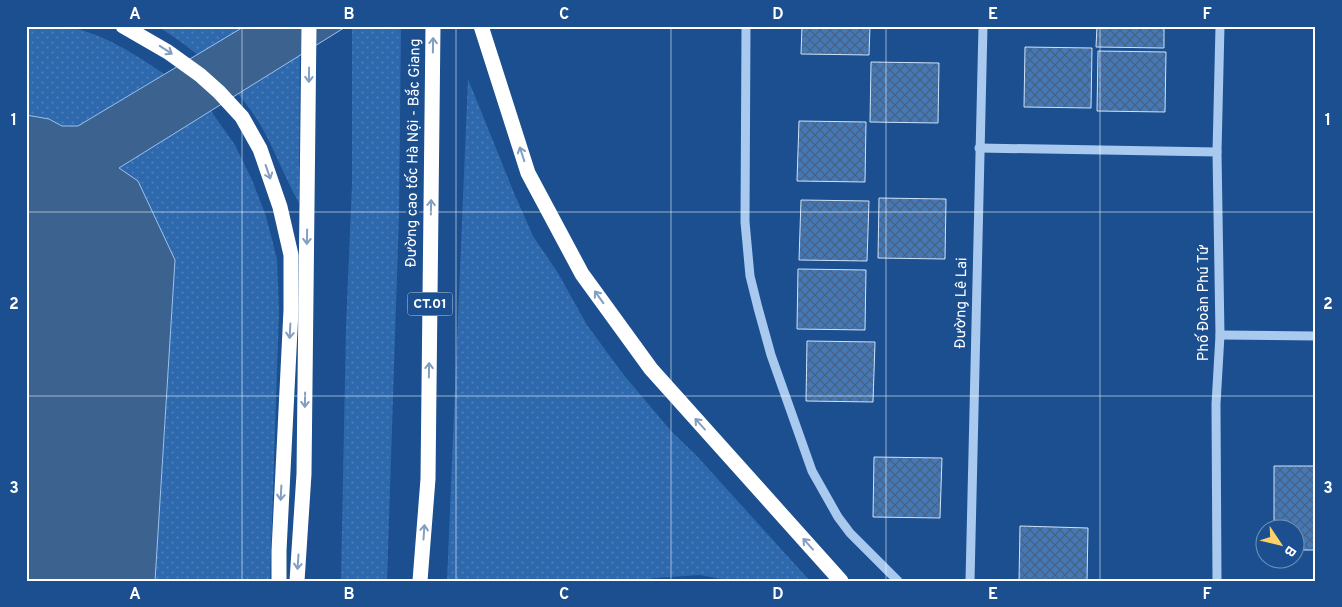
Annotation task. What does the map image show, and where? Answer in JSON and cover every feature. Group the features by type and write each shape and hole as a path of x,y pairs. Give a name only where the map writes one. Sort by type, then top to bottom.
{"highway":[{"path":"123,26 168,52 200,75 242,117 260,149 286,228 291,255 290,310 279,541 279,581"},
{"path":"297,581 304,464 310,26"},
{"name":"Đường cao tốc Hà Nội - Bắc Giang","path":"420,581 428,479 433,26"},
{"path":"481,26 528,174 582,274 651,369 841,581"}],"street":[{"path":"746,26 745,222 747,255 750,276 769,346 812,471 844,525 898,581"},
{"name":"Đường Lê Lai","path":"970,581 983,26"},
{"name":"Phố Đoàn Phú Tứ","path":"1217,581 1216,404 1220,335 1217,152 1220,26"},
{"path":"979,148 1217,152"},
{"path":"1220,335 1316,336"}],"shaded area":[{"path":"26,26 64,26 95,34 130,52 164,74 78,126 62,126 49,119 26,115"},
{"path":"157,26 300,26 299,203 265,133 232,86 189,48"},
{"path":"245,26 347,26 119,168 138,181 175,260 155,581 26,581 26,115 49,119 62,126 78,126"},
{"path":"352,26 401,26 399,214 387,581 341,581 346,326 352,184"},
{"path":"468,79 533,236 558,273 587,325 623,374 671,431 696,455 810,581 732,581 700,575 655,578 641,581 447,581"},
{"path":"211,111 235,145 252,180 266,216 277,259 279,311 270,581 155,581 169,362 119,168"}],"building":[{"path":"802,26 870,26 869,55 801,54"},
{"path":"1097,26 1164,26 1164,48 1096,47"},
{"path":"1025,47 1092,48 1091,108 1024,107"},
{"path":"1098,51 1166,52 1165,112 1097,111"},
{"path":"871,62 939,63 938,123 870,122"},
{"path":"799,121 866,122 865,182 797,181"},
{"path":"879,198 946,199 945,259 878,258"},
{"path":"801,200 869,201 867,261 799,260"},
{"path":"798,269 866,270 865,330 797,329"},
{"path":"807,341 875,342 873,402 806,401"},
{"path":"874,457 942,458 940,518 873,517"},
{"path":"1274,466 1316,466 1316,550 1304,550 1304,520 1274,520"},
{"path":"1020,526 1088,528 1087,581 1019,581"}]}
